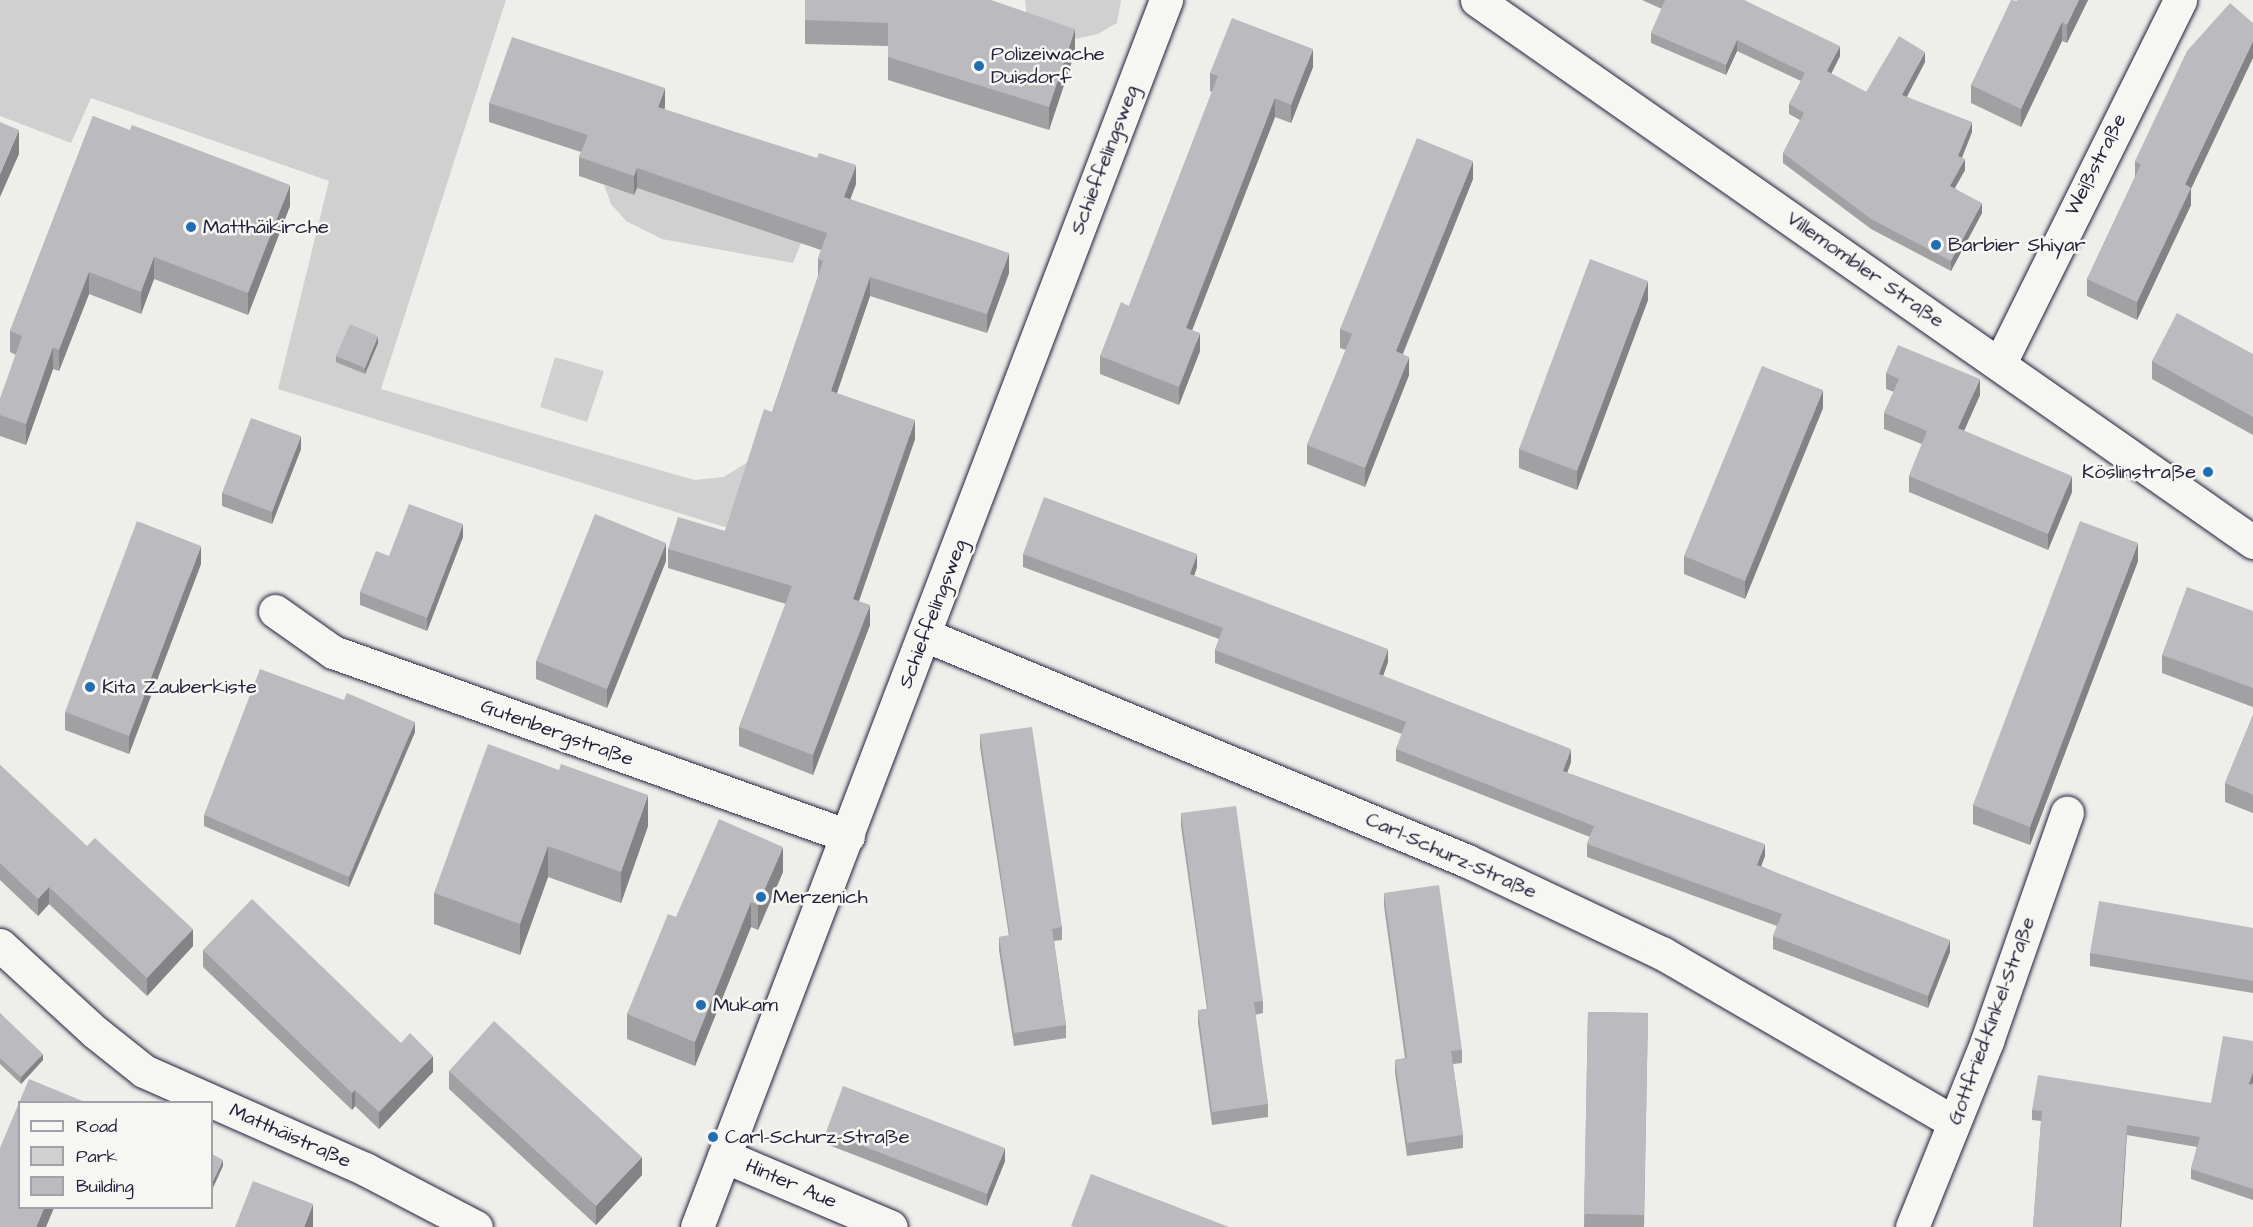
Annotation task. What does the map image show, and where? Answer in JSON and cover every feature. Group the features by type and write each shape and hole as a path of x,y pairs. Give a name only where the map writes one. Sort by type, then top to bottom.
{"street":[{"name":"Schieffelingsweg","path":"697,1227 1166,0"},
{"name":"Villemombler Straße","path":"1477,0 2000,363 2253,542"},
{"name":"Weißstraße","path":"2000,363 2180,0"},
{"name":"Gutenbergstraße","path":"275,611 333,652 848,836"},
{"name":"Carl-Schurz-Straße","path":"925,635 1467,861 1662,953 1954,1122"},
{"name":"Gottfried-Kinkel-Straße","path":"1912,1227 1987,1041 2067,813"},
{"name":"Matthäistraße","path":"0,945 95,1032 144,1071 212,1101"},
{"name":"Matthäistraße","path":"213,1102 365,1169 476,1227"},
{"name":"Hinter Aue","path":"724,1156 891,1227"}],"green space":[{"path":"0,0 506,0 381,389 694,480 724,477 754,458 731,529 278,389 329,181 91,98 71,143 0,116"},
{"path":"1025,0 1121,0 1117,23 1098,34 1075,39 1033,24 1027,19"},
{"path":"604,185 634,195 637,188 801,243 793,263 662,239 626,221 611,204"},
{"path":"555,357 604,371 587,422 540,407"}],"building":[{"name":"Polizeiwache Duisdorf","path":"805,0 991,0 1075,29 1049,107 888,57 888,23 805,20"},
{"path":"1665,0 1744,0 1840,46 1827,71 1866,92 1899,36 1925,52 1902,95 1972,122 1958,156 1965,159 1950,186 1982,203 1951,261 1871,219 1783,153 1804,113 1789,104 1805,73 1737,40 1726,65 1651,33"},
{"path":"2011,0 2079,0 2067,25 2062,22 2021,109 1971,85"},
{"path":"2230,3 2253,23 2253,41 2185,184 2191,188 2137,302 2087,279 2141,164 2135,161 2187,51"},
{"path":"1232,18 1313,49 1291,105 1275,98 1186,328 1200,333 1179,387 1100,356 1121,302 1129,306 1218,76 1210,73"},
{"path":"512,37 665,88 658,107 817,158 819,153 856,165 844,197 1009,253 987,314 870,277 831,391 915,420 853,599 870,605 813,755 739,727 792,586 668,549 678,517 725,531 764,409 772,412 823,261 818,259 827,233 637,168 634,176 579,157 588,135 489,103"},
{"path":"93,116 130,130 132,125 290,185 248,293 154,257 141,292 89,272 59,350 53,347 26,424 0,415 0,399 22,336 10,331"},
{"path":"0,122 19,130 0,174"},
{"path":"1417,138 1473,161 1396,351 1409,357 1365,468 1307,445 1352,334 1340,329"},
{"path":"1590,259 1648,281 1577,471 1519,449"},
{"path":"2177,313 2253,354 2253,417 2152,361"},
{"path":"350,324 378,336 365,368 336,356"},
{"path":"1898,345 1980,379 1958,428 2072,476 2048,534 1909,476 1927,431 1884,413 1899,379 1886,373"},
{"path":"1762,366 1823,390 1745,581 1684,556"},
{"path":"251,418 301,436 272,512 222,493"},
{"path":"1044,497 1197,554 1190,574 1388,649 1379,674 1571,749 1563,771 1765,844 1757,865 1950,940 1928,996 1773,936 1782,914 1587,844 1594,826 1396,749 1406,722 1215,650 1223,628 1023,554"},
{"path":"409,504 463,524 427,618 360,592 376,551 389,556"},
{"path":"595,514 666,543 607,689 536,661"},
{"path":"137,521 201,546 129,736 65,712"},
{"path":"2080,521 2138,543 2030,827 1973,805"},
{"path":"2187,587 2253,611 2253,688 2162,655"},
{"path":"260,669 344,700 347,693 415,722 349,877 204,815"},
{"path":"2253,715 2253,795 2225,783"},
{"path":"1032,727 1062,927 1052,929 1066,1025 1014,1033 999,937 1010,935 980,734"},
{"path":"488,744 559,770 561,764 648,795 621,872 548,846 520,924 434,893"},
{"path":"0,765 87,846 95,838 193,929 147,978 49,887 38,899 0,863"},
{"path":"1236,806 1263,1001 1254,1002 1268,1104 1212,1112 1198,1010 1208,1009 1181,813"},
{"path":"719,819 783,847 758,905 751,902 695,1042 627,1014 668,914 676,917"},
{"path":"1439,885 1462,1050 1451,1051 1463,1135 1407,1143 1395,1060 1407,1058 1384,893"},
{"path":"252,899 401,1043 410,1033 433,1056 379,1112 355,1090 352,1093 203,950"},
{"path":"2099,901 2253,928 2253,981 2090,953"},
{"path":"1588,1012 1648,1013 1644,1215 1584,1214"},
{"path":"0,1013 43,1054 21,1077 0,1058"},
{"path":"494,1021 642,1157 596,1206 449,1071"},
{"path":"2223,1036 2253,1041 2253,1072 2249,1084 2253,1085 2253,1189 2191,1169 2200,1137 2127,1125 2120,1227 2033,1227 2042,1111 2032,1110 2038,1075 2211,1103"},
{"path":"29,1079 83,1101 20,1101"},
{"path":"843,1086 1005,1148 987,1194 826,1132"},
{"path":"18,1105 18,1209 44,1209 36,1227 0,1227 0,1148"},
{"path":"213,1155 223,1160 213,1181"},
{"path":"1091,1174 1229,1227 1071,1226"},
{"path":"253,1181 313,1204 304,1227 235,1227"}],"place":[{"name":"Polizeiwache Duisdorf","path":"979,66"},
{"name":"Matthäikirche","path":"191,227"},
{"name":"Barbier Shiyar","path":"1936,245"},
{"name":"Köslinstraße","path":"2208,472"},
{"name":"Kita Zauberkiste","path":"90,687"},
{"name":"Merzenich","path":"761,897"},
{"name":"Mukam","path":"701,1005"},
{"name":"Carl-Schurz-Straße","path":"713,1137"}]}
